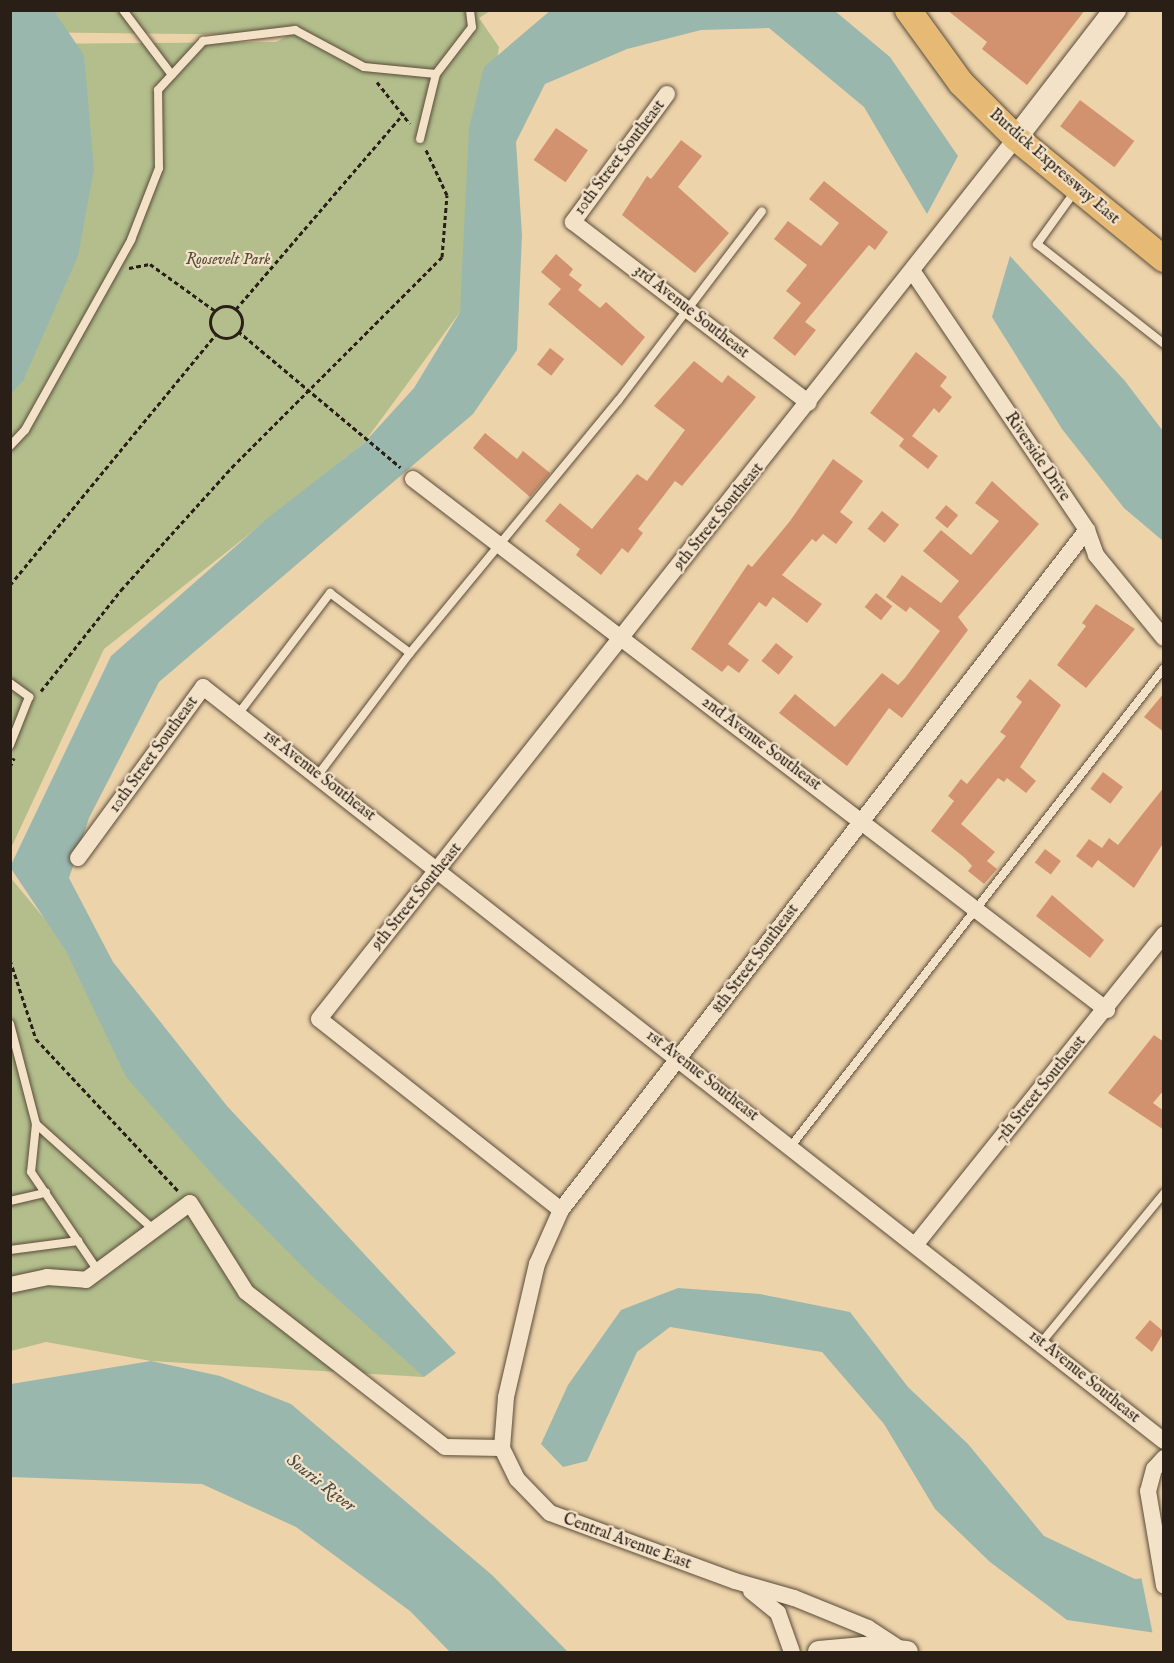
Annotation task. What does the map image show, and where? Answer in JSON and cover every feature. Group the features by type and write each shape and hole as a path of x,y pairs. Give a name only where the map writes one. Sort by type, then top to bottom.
{"main road":[{"name":"Burdick Expressway East","path":"916,14 961,83 1016,138 1164,259"}],"street":[{"name":"9th Street Southeast","path":"561,1210 319,1019 809,404 1115,10"},
{"name":"10th Street Southeast","path":"573,222 667,94"},
{"name":"3rd Avenue Southeast","path":"573,222 809,404"},
{"name":"Riverside Drive","path":"913,272 1087,531 1096,555 1164,638"},
{"name":"2nd Avenue Southeast","path":"413,479 1107,1010"},
{"name":"8th Street Southeast","path":"502,1426 537,1264 561,1210 681,1059 861,820 1087,531"},
{"name":"10th Street Southeast","path":"78,858 204,687 239,713"},
{"name":"1st Avenue Southeast","path":"239,713 681,1059 1164,1442"},
{"name":"7th Street Southeast","path":"916,1245 1107,1010 1164,934"},
{"path":"10,1285 47,1277 86,1280 190,1203 255,1299 445,1447 502,1448"},
{"name":"Central Avenue East","path":"502,1426 502,1448 517,1479 550,1513 735,1581 794,1598 868,1629 905,1652"},
{"path":"1164,1458 1154,1469 1148,1491 1164,1586"},
{"name":"Central Avenue East","path":"735,1581 763,1598 778,1613 792,1653"},
{"path":"819,1653 905,1652"}],"lane":[{"path":"123,10 172,75"},
{"path":"420,139 436,75 472,27 470,10"},
{"path":"10,446 25,430 131,240 159,168 158,90 203,40 295,30 364,67 436,75"},
{"path":"1076,189 1037,244 1164,344"},
{"path":"318,775 410,653 501,546 762,211"},
{"path":"239,713 330,593 410,653"},
{"path":"791,1146 1164,668"},
{"path":"10,683 29,698 10,745"},
{"path":"10,1024 36,1124 31,1172 99,1272"},
{"path":"36,1124 155,1230"},
{"path":"10,1201 46,1193"},
{"path":"1041,1343 1164,1193"},
{"path":"10,1250 78,1241"}],"path":[{"path":"30,686 39,693 122,590 232,467 442,257 447,195 420,139 404,113 364,67"},
{"path":"236,309 404,113"},
{"path":"112,272 150,264 214,310"},
{"path":"226,305 236,309 241,318 238,331 228,337 215,335 209,325 214,310 226,305"},
{"path":"238,331 312,389 413,479"},
{"path":"10,585 215,335"},
{"path":"10,960 36,1039 190,1203"}],"green space":[{"name":"Roosevelt Park","path":"11,11 490,11 479,18 499,47 460,312 363,444 104,649 11,848 11,44 276,42 289,35 11,32"},
{"path":"10,877 424,1377 151,1361 46,1342 11,1351"}],"water":[{"path":"11,10 54,11 84,55 94,169 78,256 23,381 11,394"},
{"path":"551,10 835,11 890,57 958,156 927,214 864,107 769,28 701,30 627,49 545,84 516,142 522,235 517,350 473,414 159,682 89,818 69,878 113,962 227,1106 456,1353 424,1377 311,1275 220,1183 126,1077 66,951 10,867 111,656 269,517 363,444 414,388 460,312 469,128 484,67"},
{"path":"1010,256 1125,381 1163,431 1163,541 1124,508 1062,429 992,317"},
{"path":"678,1288 760,1294 850,1312 908,1387 968,1444 1044,1536 1135,1579 1163,1576 1163,1634 1067,1620 990,1562 935,1509 884,1424 822,1352 670,1327 637,1352 587,1461 563,1467 541,1444 568,1385 621,1310"},
{"name":"Souris River","path":"151,1361 220,1376 291,1404 492,1575 568,1652 450,1652 410,1611 296,1527 202,1484 11,1477 11,1384"}],"pier":[{"path":"1164,1573 1164,1637 1153,1635 1141,1576"}],"building":[{"path":"947,10 1085,10 1027,85 982,49 987,42"},
{"path":"1080,100 1134,141 1114,167 1060,126"},
{"path":"556,128 588,150 566,182 534,160"},
{"path":"681,140 702,156 678,187 729,233 695,273 622,215 647,176 651,179"},
{"path":"824,181 888,232 875,250 869,245 805,322 816,330 795,356 773,338 801,303 786,291 807,265 774,239 788,221 821,246 839,223 809,199"},
{"path":"556,254 573,269 569,275 582,285 578,290 600,308 606,302 645,337 622,366 548,304 561,289 541,272"},
{"path":"550,348 564,359 551,376 537,365"},
{"path":"916,352 947,377 940,386 952,397 939,413 934,408 912,436 938,456 928,469 899,446 904,439 870,413"},
{"path":"694,361 722,383 728,375 756,397 682,486 675,481 638,529 643,533 628,553 622,548 601,575 576,555 580,549 545,521 560,503 592,529 637,474 647,481 685,430 654,406"},
{"path":"485,433 517,459 523,451 550,473 530,497 473,448"},
{"path":"833,459 863,481 840,512 853,522 836,544 823,534 816,542 812,539 782,575 822,604 807,623 773,597 766,607 759,602 728,644 749,660 739,673 728,665 722,672 691,649 748,564 752,567 790,521"},
{"path":"992,481 1039,524 958,617 968,630 902,718 889,708 847,766 779,713 795,694 835,727 882,673 898,685 905,678 940,631 910,607 906,612 886,597 902,575 941,603 959,581 923,551 941,530 971,555 999,521 975,503"},
{"path":"946,505 958,515 947,528 935,518"},
{"path":"882,511 899,525 885,543 868,529"},
{"path":"876,593 892,606 881,620 865,607"},
{"path":"1096,604 1135,629 1086,688 1057,665 1086,626 1082,623"},
{"path":"776,643 793,657 779,675 762,661"},
{"path":"1030,679 1061,705 1020,767 1036,781 1026,793 1007,778 1004,782 998,778 961,824 995,852 987,861 997,869 984,884 968,871 972,866 965,858 931,831 954,801 948,796 961,779 967,784 1006,736 1000,732 1022,702 1016,697"},
{"path":"1164,693 1164,732 1144,717"},
{"path":"1103,772 1123,787 1110,804 1090,789"},
{"path":"1164,787 1164,842 1134,888 1098,860 1092,868 1076,856 1089,839 1102,848 1109,838 1118,845"},
{"path":"1045,849 1061,861 1051,875 1035,863"},
{"path":"1052,895 1104,940 1090,958 1036,916"},
{"path":"1154,1035 1164,1042 1164,1090 1153,1103 1164,1111 1164,1130 1108,1093"},
{"path":"1150,1320 1164,1332 1152,1352 1135,1338"}]}
